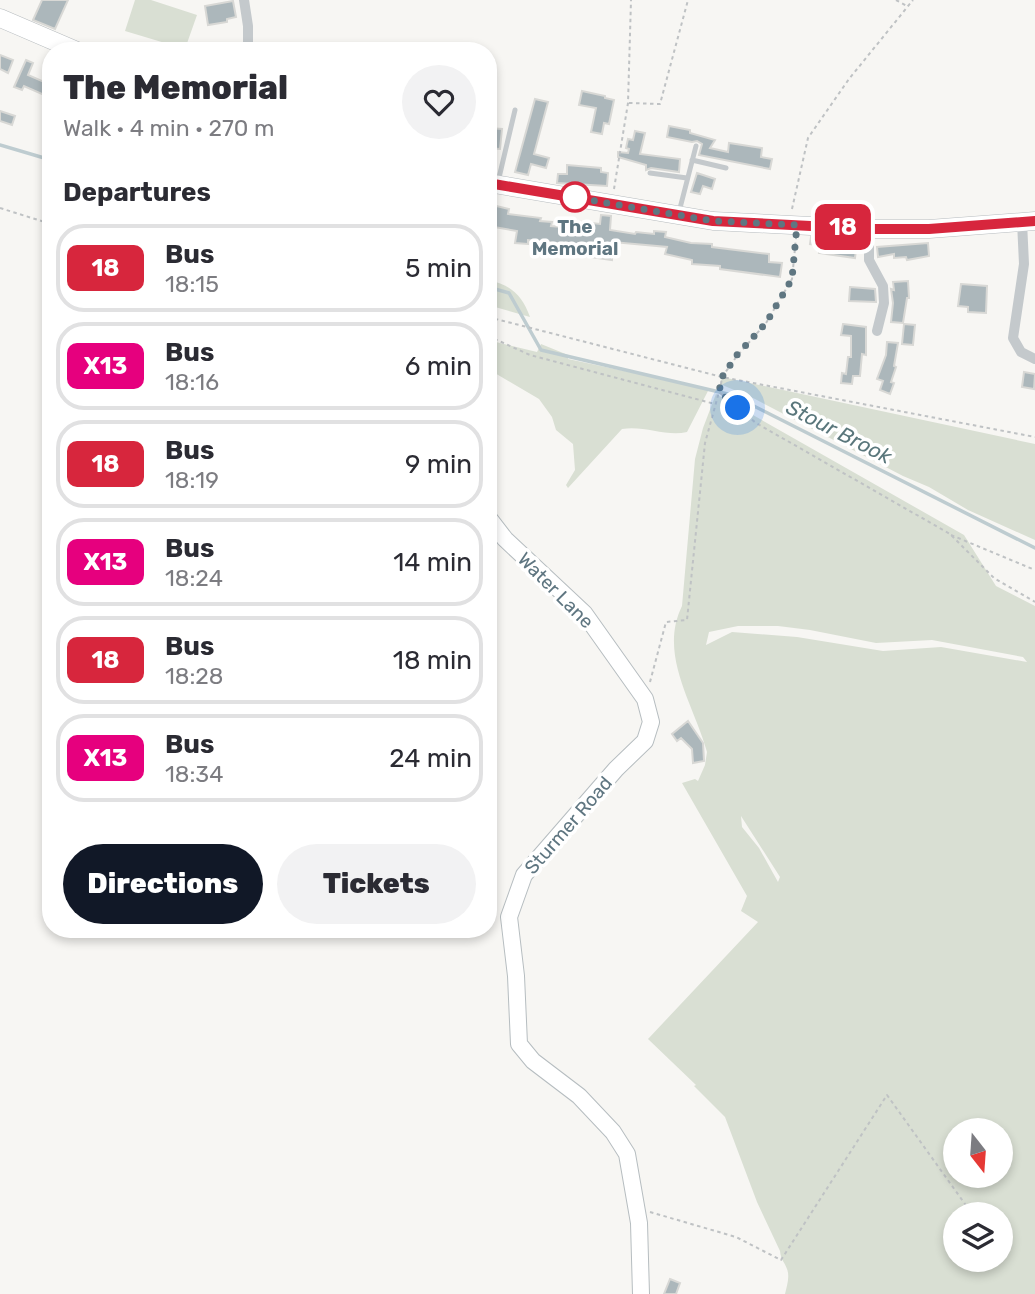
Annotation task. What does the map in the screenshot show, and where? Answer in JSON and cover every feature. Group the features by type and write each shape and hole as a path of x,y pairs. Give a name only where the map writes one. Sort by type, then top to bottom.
{"main road":[{"path":"0,18 56,42"},
{"path":"497,185 713,221 869,229 929,229 1028,222"},
{"name":"Water Lane","path":"497,529 584,613 645,699"},
{"name":"Sturmer Road","path":"641,1294 639,1223 627,1154 613,1132 579,1096 533,1061 519,1044 516,976 509,917 524,875 645,741 651,722 645,699"}],"street":[{"path":"244,0 248,42"},
{"path":"1028,222 1013,338 1021,352 1035,359"},
{"path":"869,229 869,260 883,286 884,303 877,331"}],"lane":[{"path":"497,171 515,110"},
{"path":"678,215 695,146"},
{"path":"692,160 726,168"},
{"path":"650,173 687,178"}],"path":[{"path":"611,204 628,103 632,0"},
{"path":"628,103 660,104 688,0"},
{"path":"896,0 907,6"},
{"path":"645,699 666,622 687,620 705,443 722,377 737,355 766,323 792,279 793,225 808,138 849,79 913,0"},
{"path":"0,208 42,221"},
{"path":"497,319 722,377 1035,437"},
{"path":"497,340 530,355 716,404"},
{"path":"719,392 757,423 950,534 1035,570"},
{"path":"950,534 994,578 1035,602"},
{"path":"637,1208 736,1237 781,1259 887,1095 964,1202"}],"shaded area":[{"path":"135,0 151,0 197,15 187,42 162,42 125,31"},
{"path":"497,283 515,292 530,317 497,308"},
{"path":"497,342 537,352 541,344 568,355 568,359 709,389 687,432 622,429 568,488 566,485 575,470 573,444 556,430 552,417 539,399 497,374"},
{"path":"722,377 1035,444 1035,540 968,510 929,487 720,384"},
{"path":"716,394 964,535 996,586 1035,606 1035,1294 785,1294 787,1269 757,1202 725,1117 648,1039 758,922 741,911 747,896 682,783 695,779 698,781 707,752 681,679 674,643 682,606 695,459","holes":["738,626 778,626 876,643 932,640 1023,657 1027,662 941,647 883,651 797,637 732,632 706,645 709,632","741,816 780,877 778,882 759,848 742,827"]}],"building":[{"path":"42,0 68,0 55,29 33,20"},
{"path":"233,1 236,17 227,19 227,22 208,25 205,6"},
{"path":"0,55 13,60 8,73 0,69"},
{"path":"26,60 33,63 28,75 42,81 42,94 24,86 22,90 14,87"},
{"path":"582,91 614,100 609,124 604,123 602,134 591,132 596,108 579,105"},
{"path":"535,99 548,102 534,154 549,158 546,168 531,164 528,175 515,172"},
{"path":"0,111 15,116 12,125 0,121"},
{"path":"669,126 690,130 690,133 715,140 710,148 728,152 729,143 762,148 761,157 772,159 770,169 699,155 702,144 667,137"},
{"path":"497,129 502,129 500,149 497,149"},
{"path":"635,131 645,133 640,154 680,159 679,172 651,168 646,170 646,165 618,157 618,152 628,153 628,139 633,140"},
{"path":"567,165 601,168 601,172 608,173 607,186 557,183 558,174 567,174"},
{"path":"697,173 715,179 712,189 703,186 700,194 691,192"},
{"path":"497,206 509,209 508,214 552,222 551,226 574,228 575,221 600,224 601,215 611,216 610,230 635,234 666,232 665,237 691,243 769,254 769,262 782,263 780,277 720,269 720,266 692,264 692,260 665,254 667,247 613,242 612,260 583,256 584,247 575,245 528,240 528,244 515,243 517,231 497,228"},
{"path":"811,237 857,241 855,258 819,253 820,245 810,244"},
{"path":"928,243 929,256 907,260 906,257 894,258 894,254 878,257 877,247"},
{"path":"908,281 909,298 903,323 891,322 893,282"},
{"path":"961,284 987,286 986,313 968,312 968,307 958,306"},
{"path":"850,287 875,289 876,302 849,301"},
{"path":"843,324 866,327 866,355 862,354 860,376 853,376 852,384 841,383 842,373 846,374 848,357 851,357 851,336 841,335"},
{"path":"904,324 915,325 913,345 902,344"},
{"path":"887,342 898,343 896,367 891,382 894,383 890,394 880,390 883,381 877,379 886,355"},
{"path":"1024,372 1035,374 1034,389 1022,387"},
{"path":"688,721 703,743 704,761 693,763 692,749 681,738 677,741 672,734"},
{"path":"670,1279 680,1283 676,1294 664,1294"}],"waterway":[{"name":"Stour Brook","path":"0,145 42,157"},
{"name":"Stour Brook","path":"497,290 509,293 541,350 732,395 1035,548"}],"bus line":[{"name":"18","path":"497,185 713,221 869,229 929,229 1035,221"}],"place":[{"name":"The Memorial","path":"575,197"}],"route":[{"path":"575,197 566,196 713,221 797,225 792,279 766,323 737,355 722,377 719,392 738,408"}]}
